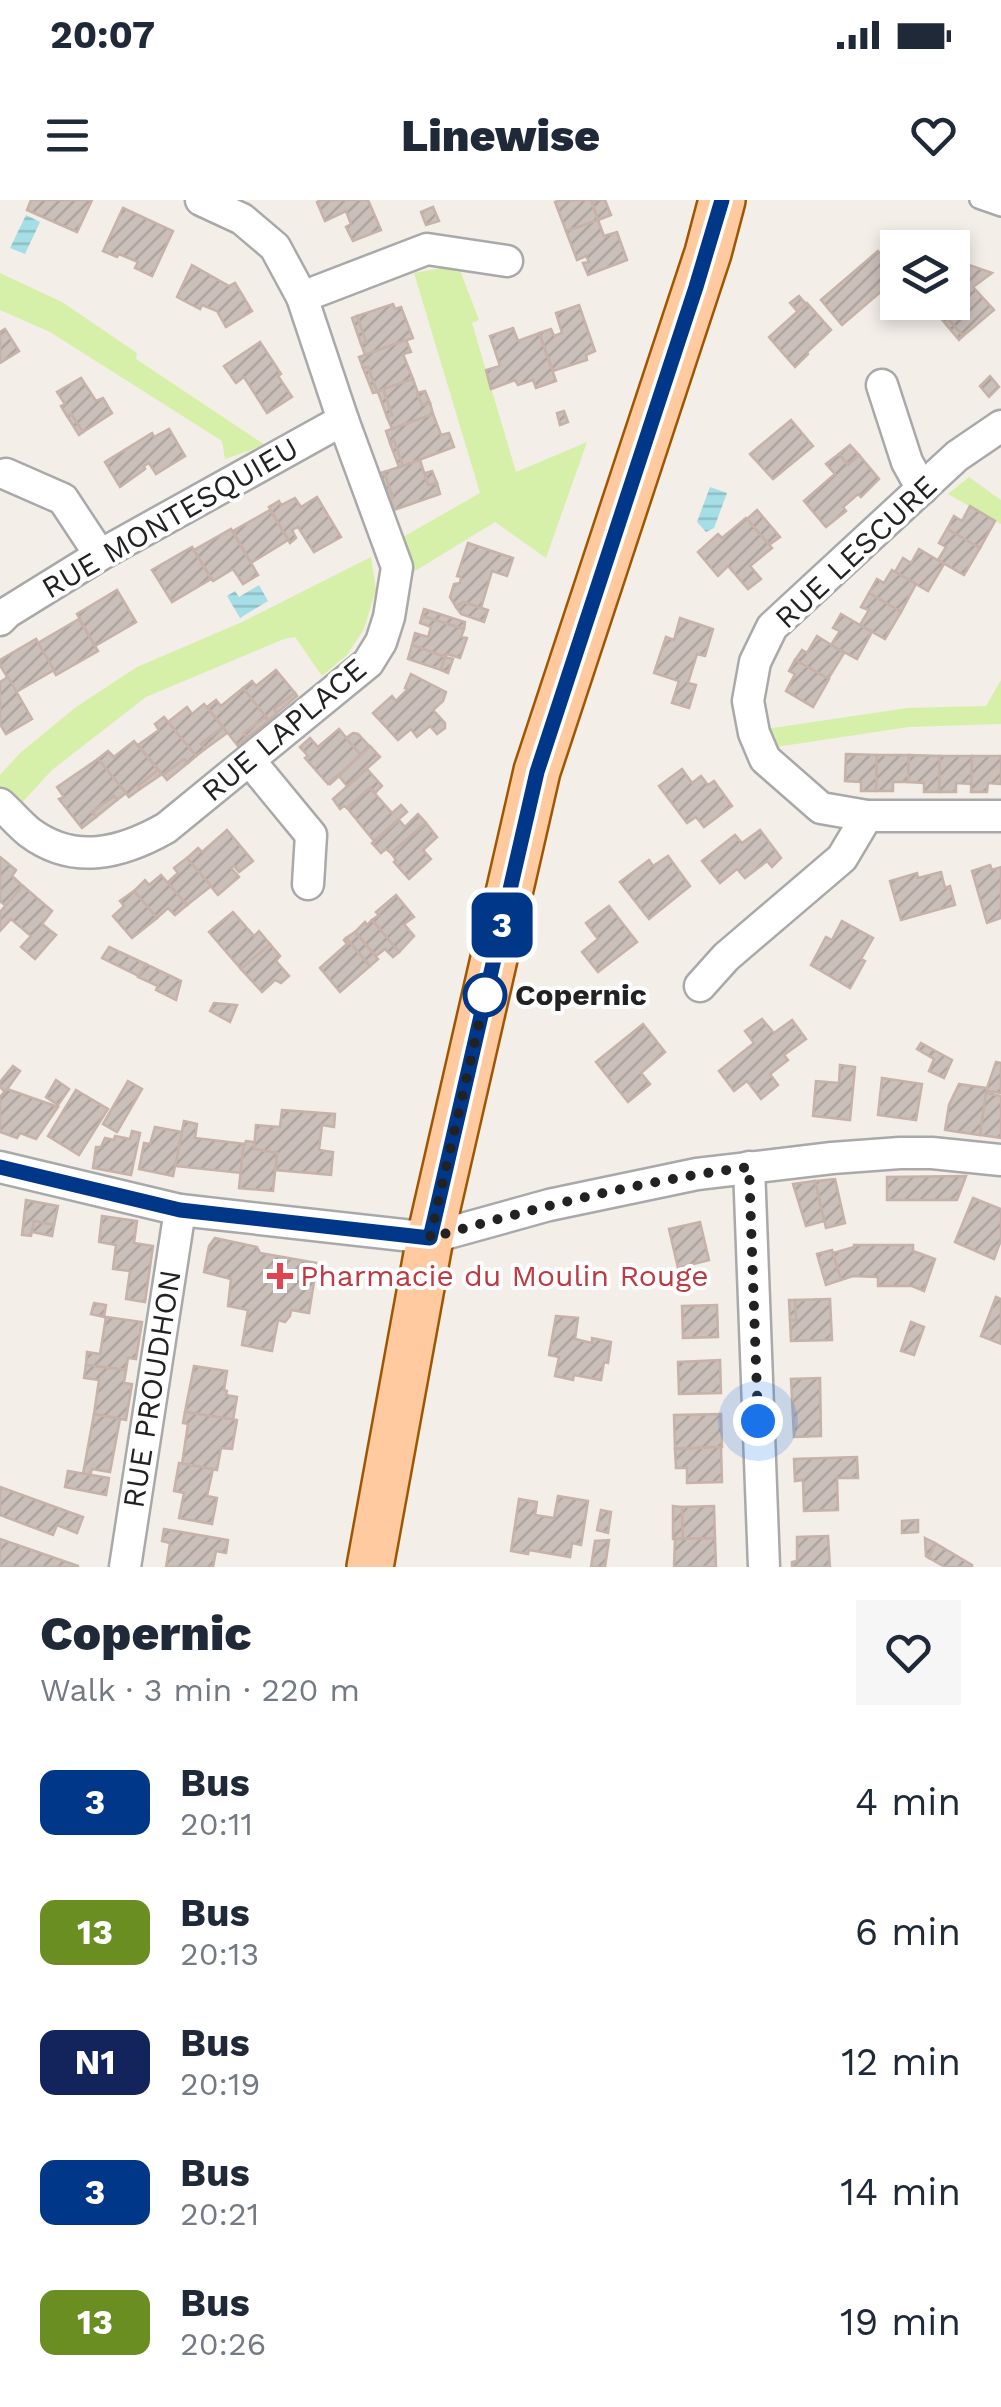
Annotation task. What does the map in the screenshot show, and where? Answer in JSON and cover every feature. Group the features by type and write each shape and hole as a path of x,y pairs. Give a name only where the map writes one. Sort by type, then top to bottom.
{"main road":[{"path":"370,1567 430,1238 537,772 722,200"}],"street":[{"name":"RUE LAPLACE","path":"0,804 29,832 50,844 94,853 118,851 142,842 166,828 250,762 368,663 381,642 397,566 302,296 275,248 242,219 202,200"},
{"path":"302,296 427,249 507,260"},
{"path":"882,384 906,462 922,490"},
{"name":"RUE MONTESQUIEU","path":"0,620 100,555 343,420"},
{"name":"RUE LESCURE","path":"1001,426 957,456 772,627 754,662 748,701 754,733 766,758 821,808 867,816 1001,816"},
{"path":"6,474 63,499 100,555"},
{"path":"250,762 311,835 308,884"},
{"path":"700,986 726,957 842,858 867,816"},
{"path":"0,1167 180,1210 430,1238 550,1205 697,1174 900,1153 1001,1160"},
{"path":"749,1167 764,1567"},
{"name":"RUE PROUDHON","path":"124,1567 180,1210"}],"lane":[{"path":"978,200 1001,208"}],"green space":[{"path":"458,265 479,320 472,323 516,472 587,442 546,558 495,522 407,576 403,537 480,493 414,273"},
{"path":"0,273 62,302 137,353 136,359 265,445 225,459 222,441 50,332 0,310"},
{"path":"969,477 1001,500 1001,524 948,494"},
{"path":"371,557 376,589 364,629 347,655 322,676 295,637 284,639 146,697 52,770 18,807 0,791 0,775 20,753 76,707 137,667 240,623"},
{"path":"1001,680 1001,724 909,727 776,747 766,729 907,708 986,706"}],"water":[{"path":"26,215 40,222 25,254 10,248"},
{"path":"710,487 727,493 714,528 706,532 697,522"},
{"path":"259,585 268,601 240,618 227,596 235,591 239,597"}],"building":[{"path":"31,200 92,200 77,232 27,210"},
{"path":"368,200 381,230 353,241 346,227 351,224 346,211 325,221 317,202"},
{"path":"597,200 592,202 598,220 566,231 555,202"},
{"path":"605,200 611,215 598,220 592,202"},
{"path":"433,207 439,221 426,225 421,212"},
{"path":"123,208 173,231 152,276 135,268 138,262 103,251"},
{"path":"598,220 604,236 617,232 627,260 588,275 583,263 589,262 586,256 577,260 566,231"},
{"path":"880,253 880,292 842,325 821,300"},
{"path":"192,265 229,286 235,283 252,311 226,327 217,311 202,305 200,309 177,297"},
{"path":"970,265 992,273 973,287 994,310 963,336 949,320 970,320"},
{"path":"799,296 806,304 798,312 790,303"},
{"path":"807,303 831,330 795,367 769,337"},
{"path":"393,304 395,309 401,307 413,338 365,355 361,344 366,342 357,316"},
{"path":"579,305 595,351 586,355 587,360 553,371 539,333 551,329 554,336 562,333 556,313"},
{"path":"357,316 366,342 361,344 352,318"},
{"path":"942,320 949,320 963,336 959,340"},
{"path":"513,328 518,341 539,333 556,381 536,388 533,380 518,385 515,380 491,389 486,370 500,366 490,336"},
{"path":"5,329 19,351 0,363 0,332"},
{"path":"406,340 411,352 403,354 413,379 377,392 368,367 363,368 359,357"},
{"path":"260,342 292,397 267,413 244,377 236,383 224,366"},
{"path":"368,367 377,392 373,393 363,368"},
{"path":"990,376 999,387 989,397 980,386"},
{"path":"81,378 96,401 103,398 112,413 83,432 71,414 67,416 57,392"},
{"path":"413,379 422,405 430,403 433,414 392,429 387,417 392,415 383,389"},
{"path":"383,389 392,415 387,417 378,392"},
{"path":"425,391 430,403 422,405 417,393"},
{"path":"564,411 568,422 560,425 557,413"},
{"path":"71,414 83,432 79,435 67,416"},
{"path":"433,414 441,435 449,433 454,447 403,466 386,431"},
{"path":"791,420 813,446 773,479 750,454"},
{"path":"169,429 185,456 156,474 149,463 120,487 105,462 152,433 154,437"},
{"path":"394,441 403,466 399,467 390,443"},
{"path":"850,445 859,455 848,465 839,454"},
{"path":"839,454 848,465 859,455 879,479 861,497 858,494 843,507 846,511 826,527 804,501 835,474 826,464"},
{"path":"420,460 428,485 437,483 440,494 394,510 384,472"},
{"path":"432,471 437,483 428,485 425,473"},
{"path":"384,472 393,498 390,499 380,473"},
{"path":"317,497 341,537 314,552 298,527 292,530 296,538 290,543 269,507 295,498 301,507"},
{"path":"970,506 995,521 980,548 947,529 954,516 962,521"},
{"path":"270,510 288,540 251,563 233,531"},
{"path":"757,510 780,537 769,545 747,519"},
{"path":"746,518 772,548 750,566 761,579 748,589 728,566 718,576 698,552 718,534 722,538"},
{"path":"231,529 258,575 243,584 233,569 213,581 194,550"},
{"path":"947,529 980,548 964,575 938,560 946,547 939,543"},
{"path":"468,543 513,558 507,576 492,571 481,608 463,602 456,607 450,597 454,584 460,583 461,577 457,576"},
{"path":"192,547 211,579 172,602 152,570"},
{"path":"919,549 944,564 928,591 895,572 903,558 911,563"},
{"path":"892,570 916,584 901,612 869,593 877,579 884,583"},
{"path":"117,590 136,622 95,646 77,614"},
{"path":"869,593 901,612 885,639 860,625 869,610 861,607"},
{"path":"463,602 488,610 484,622 461,614 456,607"},
{"path":"424,609 465,622 464,629 422,616"},
{"path":"841,614 872,632 857,659 831,645 840,631 833,628"},
{"path":"422,616 464,629 461,637 467,638 460,658 412,645 415,633 428,637 431,627 420,623"},
{"path":"680,618 713,629 705,656 697,654 688,683 696,685 689,708 672,703 679,681 654,673 666,637 674,640"},
{"path":"79,619 98,651 56,675 38,643"},
{"path":"817,636 844,653 828,679 795,660 802,650 807,653"},
{"path":"36,639 54,670 16,692 0,660"},
{"path":"412,645 445,657 441,670 408,659"},
{"path":"445,657 453,659 448,673 441,670"},
{"path":"795,660 829,679 813,707 786,691 795,674 789,671"},
{"path":"276,670 295,693 274,709 277,713 268,721 243,688 252,681 256,686"},
{"path":"411,674 446,692 433,710 445,728 437,734 430,726 417,737 411,729 398,740 373,713 392,696 396,701 408,689 405,688"},
{"path":"8,677 32,719 6,734 0,724 0,682"},
{"path":"243,688 266,717 244,733 247,738 238,746 207,707 216,700 221,706"},
{"path":"295,693 297,696 277,713 274,709"},
{"path":"204,704 223,727 201,744 205,749 196,756 168,722 187,707 192,714"},
{"path":"164,717 196,756 188,763 184,759 163,775 138,745 159,730 155,724"},
{"path":"266,717 268,721 247,738 244,733"},
{"path":"223,727 227,733 205,749 201,744"},
{"path":"339,729 361,755 328,784 300,747 310,738 318,747"},
{"path":"353,733 370,747 361,755 346,738"},
{"path":"134,741 158,770 129,797 98,759 108,751 114,757"},
{"path":"370,746 380,757 347,786 339,776 329,785"},
{"path":"846,754 877,755 876,791 861,791 861,782 845,781"},
{"path":"877,755 909,755 908,782 893,782 893,791 876,791"},
{"path":"909,755 940,756 939,792 924,792 924,783 908,782"},
{"path":"940,756 972,756 972,784 956,783 956,792 939,792"},
{"path":"972,756 1001,756 1001,784 988,783 987,792 971,792"},
{"path":"98,759 126,793 117,800 114,796 92,812 96,817 82,828 59,799 64,797 57,787"},
{"path":"184,759 188,763 167,780 163,775"},
{"path":"367,769 382,786 375,793 370,788 347,808 340,809 333,799"},
{"path":"682,769 692,783 701,776 708,785 714,781 732,806 704,827 696,817 687,823 659,786"},
{"path":"158,770 162,774 140,789 138,786"},
{"path":"370,788 392,813 401,805 407,812 374,841 347,808"},
{"path":"114,796 117,800 96,817 92,812"},
{"path":"418,814 426,823 391,853 386,849 381,853 372,843 399,820 405,827"},
{"path":"426,823 437,837 423,850 431,859 409,879 391,853"},
{"path":"227,830 253,861 239,872 234,866 231,868 239,877 218,895 187,858 198,848 202,852"},
{"path":"760,830 781,858 772,867 767,861 745,878 737,869 720,883 702,861 735,835 742,843"},
{"path":"668,856 690,886 649,919 620,882 649,860 653,866"},
{"path":"0,857 16,870 12,876 23,886 6,906 0,901"},
{"path":"187,858 211,886 187,905 167,883 178,873 174,868"},
{"path":"990,865 992,870 1001,867 1001,918 987,923 972,871"},
{"path":"941,872 955,905 901,920 890,881 917,873 918,878"},
{"path":"161,875 187,905 175,915 168,908 157,918 134,891 145,880 149,885"},
{"path":"23,886 52,911 42,924 56,935 35,959 21,947 31,936 11,919 0,931 0,912"},
{"path":"134,891 157,918 132,938 113,916 124,906 120,901"},
{"path":"396,895 414,917 404,924 414,936 399,952 372,920"},
{"path":"609,906 637,942 598,972 582,952 598,939 586,923"},
{"path":"233,912 254,936 259,931 270,944 241,969 209,932"},
{"path":"372,920 399,952 393,957 385,949 376,956 355,932"},
{"path":"842,921 873,938 850,988 811,965 826,937 832,940"},
{"path":"355,932 378,959 370,966 346,938"},
{"path":"346,938 370,966 340,992 320,968 347,944"},
{"path":"270,944 280,956 276,961 289,976 281,983 275,980 262,992 241,969"},
{"path":"109,947 146,964 139,976 102,958"},
{"path":"146,964 181,981 176,1000 138,977"},
{"path":"214,1003 237,1005 230,1022 210,1011"},
{"path":"762,1019 774,1033 792,1020 806,1039 784,1055 788,1060 770,1074 778,1085 761,1099 747,1081 734,1091 719,1071 754,1043 745,1031"},
{"path":"643,1024 665,1052 641,1073 650,1084 628,1102 596,1062"},
{"path":"921,1043 952,1060 944,1078 929,1071 934,1059 917,1049"},
{"path":"996,1062 1001,1063 1001,1093 986,1091"},
{"path":"840,1065 855,1067 850,1120 813,1116 816,1081 839,1083"},
{"path":"13,1066 20,1071 5,1092 0,1082"},
{"path":"882,1078 922,1084 916,1120 878,1115"},
{"path":"56,1080 69,1089 58,1105 46,1097"},
{"path":"128,1081 142,1089 117,1132 103,1124"},
{"path":"959,1084 987,1088 980,1135 945,1130 949,1105"},
{"path":"7,1089 58,1107 36,1139 0,1132 0,1097"},
{"path":"76,1090 108,1109 79,1155 48,1136"},
{"path":"986,1093 1001,1096 1001,1138 980,1135"},
{"path":"282,1110 335,1114 334,1127 322,1125 319,1150 333,1152 331,1175 276,1170 277,1153 254,1149 256,1125 280,1127"},
{"path":"184,1121 197,1124 195,1138 246,1144 241,1173 175,1166"},
{"path":"155,1127 182,1132 173,1176 139,1169 144,1143 150,1144"},
{"path":"132,1131 140,1133 131,1175 93,1168 96,1147 101,1147 105,1138 130,1139"},
{"path":"246,1141 254,1142 254,1149 277,1153 273,1191 239,1188"},
{"path":"966,1176 957,1200 887,1200 887,1177"},
{"path":"835,1179 845,1223 826,1228 815,1181"},
{"path":"815,1181 824,1221 806,1226 793,1184"},
{"path":"973,1198 1001,1209 1001,1240 994,1259 955,1242"},
{"path":"26,1200 58,1206 54,1225 34,1221 31,1236 22,1235"},
{"path":"102,1216 137,1221 134,1243 153,1246 145,1302 126,1299 130,1271 113,1269 116,1245 99,1242"},
{"path":"34,1221 54,1225 52,1236 32,1232"},
{"path":"700,1222 709,1260 678,1268 669,1229"},
{"path":"215,1238 257,1247 260,1253 317,1263 309,1313 291,1310 285,1322 278,1320 272,1351 242,1345 248,1310 228,1306 231,1279 204,1272 209,1246"},
{"path":"854,1245 913,1245 913,1251 935,1259 924,1291 912,1286 878,1286 878,1277 853,1276 841,1280 833,1253"},
{"path":"832,1250 841,1280 826,1285 817,1254"},
{"path":"996,1297 1001,1299 1001,1344 981,1336"},
{"path":"830,1299 832,1340 791,1341 790,1320 796,1320 795,1300"},
{"path":"789,1300 795,1300 796,1320 790,1320"},
{"path":"94,1303 106,1305 104,1317 91,1314"},
{"path":"717,1305 718,1337 683,1338 682,1306"},
{"path":"556,1316 578,1318 575,1339 611,1342 601,1380 555,1376 559,1357 549,1355"},
{"path":"106,1317 142,1322 136,1359 128,1358 126,1370 86,1365 87,1352 100,1354"},
{"path":"911,1322 924,1327 914,1355 901,1351"},
{"path":"720,1360 721,1393 679,1394 678,1362"},
{"path":"86,1365 126,1370 124,1383 132,1384 126,1420 94,1414 99,1380 84,1378"},
{"path":"194,1366 227,1371 224,1390 226,1395 237,1397 233,1420 185,1412"},
{"path":"820,1378 821,1436 794,1437 791,1379"},
{"path":"185,1412 237,1420 232,1449 221,1448 217,1470 182,1464 188,1424 183,1423"},
{"path":"94,1414 120,1419 110,1472 92,1469 90,1475 83,1474"},
{"path":"721,1414 722,1447 675,1449 674,1415"},
{"path":"721,1447 722,1482 687,1483 687,1468 676,1468 675,1449"},
{"path":"857,1457 858,1478 837,1478 838,1510 804,1511 803,1480 795,1481 794,1459"},
{"path":"179,1463 213,1469 207,1496 217,1498 212,1524 179,1518 184,1493 174,1491"},
{"path":"68,1471 109,1478 106,1495 65,1487"},
{"path":"0,1487 83,1517 77,1533 57,1525 53,1535 0,1515"},
{"path":"558,1496 588,1501 581,1545 572,1543 570,1557 511,1551 519,1499 537,1502 535,1515 554,1518"},
{"path":"673,1506 682,1507 683,1539 673,1539"},
{"path":"714,1506 715,1538 683,1539 682,1507"},
{"path":"601,1510 611,1512 608,1533 597,1530"},
{"path":"918,1520 918,1532 902,1533 902,1521"},
{"path":"164,1529 228,1540 226,1553 216,1551 213,1567 166,1567 170,1543 162,1541"},
{"path":"828,1536 830,1567 792,1567 792,1562 797,1561 797,1537"},
{"path":"715,1538 716,1567 674,1567 675,1539"},
{"path":"925,1538 935,1543 929,1558 926,1556"},
{"path":"0,1539 78,1566 78,1567 0,1567"},
{"path":"609,1540 605,1567 591,1567 595,1541"},
{"path":"935,1543 972,1567 945,1567 929,1558"}],"bus line":[{"name":"3","path":"0,1167 180,1210 430,1238 537,772 722,200"}],"place":[{"name":"Copernic","path":"485,995"},
{"name":"Pharmacie du Moulin Rouge","path":"280,1276"}],"route":[{"path":"485,995 488,984 430,1238 550,1205 749,1167 758,1421"}]}
